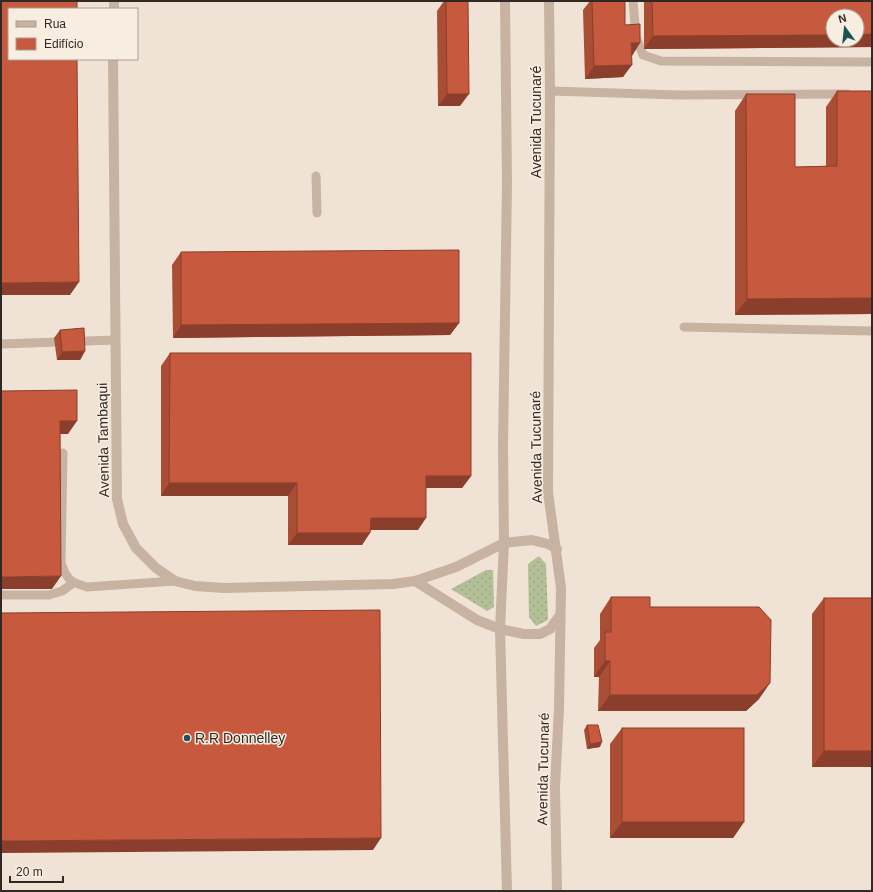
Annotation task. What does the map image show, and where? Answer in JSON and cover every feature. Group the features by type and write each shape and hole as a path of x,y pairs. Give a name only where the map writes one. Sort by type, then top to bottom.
{"street":[{"path":"505,1 507,183 503,448 504,543 500,629 507,891"},
{"name":"Avenida Tucunaré","path":"549,1 548,492 557,549 561,588 559,708 555,787 557,891"},
{"name":"Avenida Tambaqui","path":"113,60 117,498 123,524 136,548 156,568 175,581 195,586 224,588 393,584 416,581 456,567 504,543"},
{"path":"504,543 532,540 548,544 557,549"},
{"path":"416,581 477,620 500,629 524,634 540,634 550,629 560,615"}],"lane":[{"path":"633,1 636,37 644,55 661,61 872,62"},
{"path":"550,91 680,95 854,94"},
{"path":"316,176 317,213"},
{"path":"684,327 872,331"},
{"path":"1,344 115,340"},
{"path":"63,453 61,563 65,575 73,583 87,587 175,581"},
{"path":"1,595 49,594 62,591 73,583"}],"green space":[{"path":"539,556 546,564 548,620 536,626 529,617 528,564"},
{"path":"486,570 493,570 494,607 487,611 451,589"}],"building":[{"path":"1,1 77,1 77,8 8,8 8,60 77,60 79,282 1,283"},
{"path":"446,1 468,1 469,94 447,94"},
{"path":"592,1 625,1 625,25 640,24 640,43 631,43 632,65 594,66"},
{"path":"652,1 872,1 872,34 865,34 865,8 825,8 825,35 653,36"},
{"path":"837,91 872,91 872,298 747,299 746,94 795,94 795,167 837,166"},
{"path":"459,250 459,323 181,325 181,252"},
{"path":"84,328 85,351 62,352 60,330"},
{"path":"170,353 471,353 471,476 426,476 426,518 371,518 370,533 297,533 297,483 169,483"},
{"path":"77,390 77,421 60,421 61,576 1,577 1,391"},
{"path":"611,597 650,597 650,607 759,607 771,620 770,683 757,695 610,695 610,661 605,661 605,632 611,632"},
{"path":"824,598 872,598 872,751 824,751"},
{"name":"R.R Donnelley","path":"380,610 381,838 1,841 1,613"},
{"path":"587,725 598,725 602,742 590,744"},
{"path":"622,728 744,728 744,822 622,822"}],"place":[{"name":"R.R Donnelley","path":"187,738"}]}
